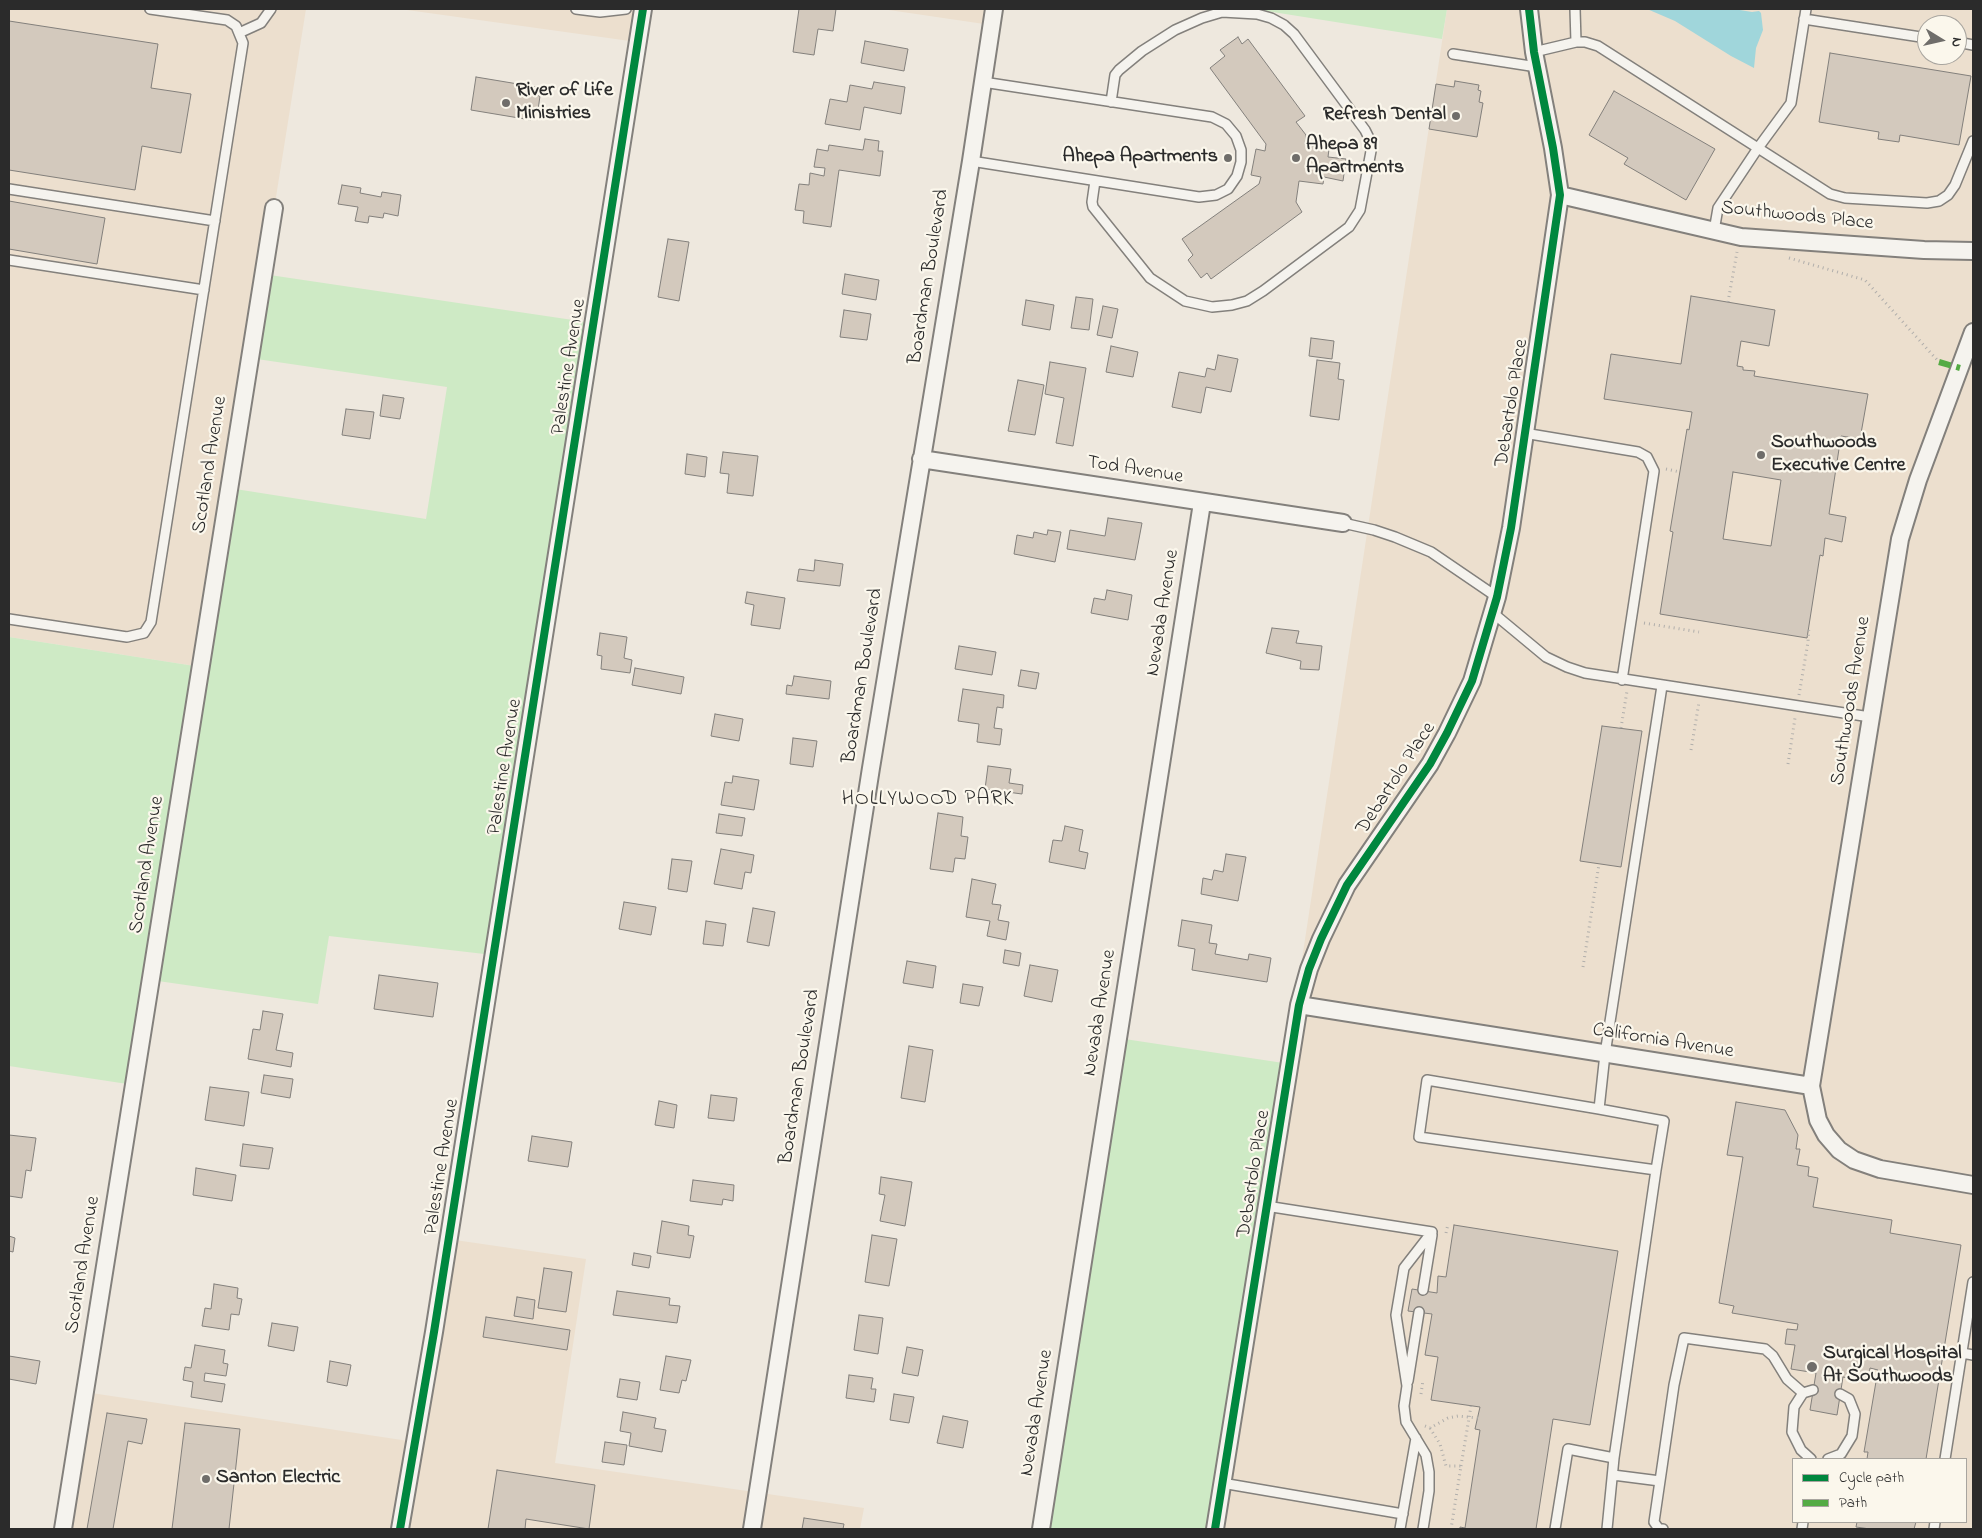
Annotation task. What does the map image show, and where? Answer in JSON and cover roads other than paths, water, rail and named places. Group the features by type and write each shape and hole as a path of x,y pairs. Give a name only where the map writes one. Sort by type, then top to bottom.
{"street":[{"name":"Palestine Avenue","path":"400,1529 438,1304 643,9"},
{"name":"Boardman Boulevard","path":"752,1529 994,9"},
{"name":"Debartolo Place","path":"1214,1529 1299,1005 1309,970 1321,939 1347,885 1430,764 1447,733 1472,680 1497,596 1511,528 1560,195 1535,59 1529,9"},
{"name":"Southwoods Place","path":"1560,195 1751,238 1924,250 1973,250"},
{"name":"Scotland Avenue","path":"63,1529 274,208"},
{"name":"Southwoods Avenue","path":"1811,1086 1900,539 1918,480 1973,332"},
{"name":"Tod Avenue","path":"921,459 1343,523"},
{"name":"Nevada Avenue","path":"1041,1529 1202,503"},
{"name":"California Avenue","path":"1299,1005 1811,1086"},
{"path":"1811,1086 1818,1120 1826,1135 1839,1150 1854,1160 1880,1169 1973,1185"}],"lane":[{"path":"9,620 127,637 144,633 151,622 243,43 236,26 227,20 150,9"},
{"path":"239,32 261,23 271,9"},
{"path":"576,9 600,11 626,9"},
{"path":"1575,9 1576,42"},
{"path":"1714,231 1718,208 1791,103 1806,9"},
{"path":"1095,181 1093,207 1150,278 1159,286 1185,301 1212,307 1232,305 1248,300 1263,291 1349,227 1360,210 1371,151 1370,140 1365,130 1294,34 1284,25 1270,18 1257,14 1222,12 1202,18 1175,30 1142,51 1119,70 1115,75 1111,102"},
{"path":"1804,19 1917,36"},
{"path":"1454,54 1535,59 1576,42 1585,42 1598,46 1830,194 1845,198 1927,203 1938,201 1948,196 1955,185 1973,141"},
{"path":"971,161 1199,198 1216,195 1228,189 1237,176 1241,162 1241,150 1236,136 1226,124 1212,118 983,82"},
{"path":"9,188 215,221"},
{"path":"9,260 204,290"},
{"path":"1524,433 1638,452 1647,458 1654,471 1622,680"},
{"path":"1343,523 1395,537 1430,552 1497,596"},
{"path":"1493,613 1546,657 1585,673 1870,717"},
{"path":"1598,1108 1662,686"},
{"path":"1607,1529 1614,1475 1614,1458 1664,1121 1598,1108 1427,1080 1418,1137 1656,1170"},
{"path":"1266,1206 1432,1232"},
{"path":"1423,1290 1432,1232"},
{"path":"1407,1386 1396,1315 1404,1268 1432,1232"},
{"path":"1945,1458 1973,1282"},
{"path":"1419,1312 1404,1406 1406,1422 1426,1455 1429,1472 1429,1492 1423,1529"},
{"path":"1663,1529 1654,1526 1674,1385 1684,1338 1765,1349 1773,1356 1787,1379 1803,1393"},
{"path":"1962,1353 1973,1355"},
{"path":"1810,1458 1801,1450 1792,1432 1794,1407 1803,1393 1813,1390"},
{"path":"1831,1458 1841,1454 1852,1436 1855,1414 1849,1399 1840,1394"},
{"path":"1400,1529 1416,1438"},
{"path":"1554,1529 1568,1449 1614,1458"},
{"path":"1614,1475 1660,1481"},
{"path":"1222,1483 1403,1514"}],"water":[{"path":"1647,9 1734,9 1752,12 1759,11 1761,13 1763,30 1756,48 1754,68 1675,21"}],"place":[{"name":"River of Life Ministries","path":"506,103"},
{"name":"Refresh Dental","path":"1456,116"},
{"name":"Ahepa Apartments","path":"1228,158"},
{"name":"Ahepa 89 Apartments","path":"1296,158"},
{"name":"Southwoods Executive Centre","path":"1761,455"},
{"name":"Surgical Hospital At Southwoods","path":"1812,1367"},
{"name":"Santon Electric","path":"206,1479"}],"district":[{"name":"HOLLYWOOD PARK","path":"928,801"}]}
